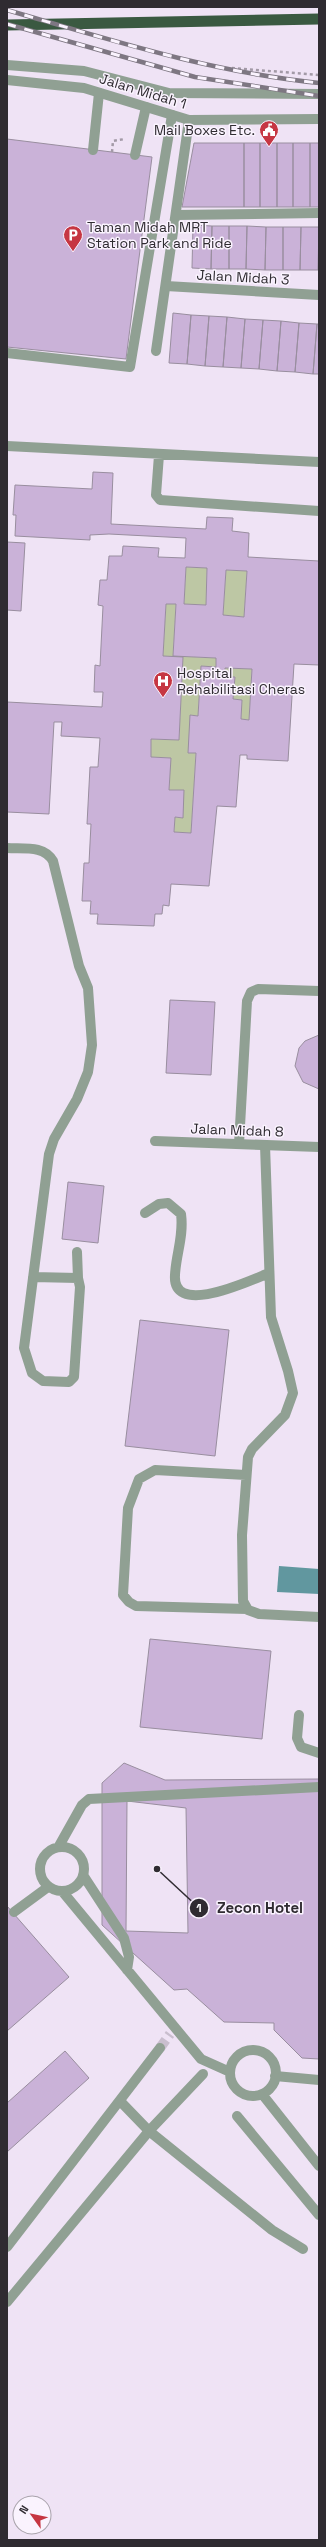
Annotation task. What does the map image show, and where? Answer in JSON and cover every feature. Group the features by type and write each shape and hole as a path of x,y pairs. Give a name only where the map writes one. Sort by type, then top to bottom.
{"highway":[{"path":"7,25 319,19"}],"street":[{"name":"Jalan Midah 1","path":"7,65 84,71 169,93 319,94"},
{"name":"Jalan Midah 1","path":"7,80 84,88 189,120 319,119"},
{"path":"93,150 99,92"},
{"path":"135,155 146,107"},
{"path":"7,354 130,367 172,115"},
{"path":"156,351 189,120"},
{"path":"176,216 319,213"},
{"name":"Jalan Midah 3","path":"166,286 319,295"},
{"path":"7,446 159,455 319,462"},
{"path":"159,455 156,495 160,500 319,511"},
{"path":"7,848 40,849 49,853 53,861 79,966 88,988 90,1010 92,1045 88,1072 77,1099 54,1139 49,1154 24,1348 32,1373 43,1381 69,1382 74,1377 80,1287 78,1278 77,1252"},
{"path":"239,1144 247,1001 251,992 258,988 319,991"},
{"name":"Jalan Midah 8","path":"155,1141 319,1146"},
{"path":"247,1608 242,1601 242,1535 248,1457 252,1449 285,1415 292,1393 288,1372 270,1317 265,1145"},
{"path":"145,1213 159,1204 168,1204 181,1214 182,1235 175,1284 181,1292 189,1296 217,1294 269,1273"},
{"path":"33,1277 78,1278"},
{"path":"246,1475 156,1470 139,1479 128,1508 123,1595 128,1602 136,1606 247,1608 259,1614 319,1617"},
{"path":"299,1715 297,1738 301,1747 319,1753"},
{"path":"59,1846 74,1850 79,1854 84,1868 83,1875 75,1887 62,1891 48,1887 40,1875 41,1860 45,1853 59,1846 82,1805 89,1799 319,1787"},
{"path":"83,1875 124,1938 129,1956 127,1970"},
{"path":"14,1912 48,1887"},
{"path":"62,1891 201,2059 230,2072"},
{"path":"7,2247 160,2048"},
{"path":"247,2051 255,2051 268,2056 272,2061 276,2076 273,2084 262,2094 247,2096 234,2087 230,2072 235,2059 247,2051"},
{"path":"7,2302 149,2130 203,2074"},
{"path":"276,2076 318,2080 319,2090"},
{"path":"262,2094 319,2166"},
{"path":"120,2101 149,2130 272,2230 303,2249"},
{"path":"237,2116 319,2215"}],"path":[{"path":"232,68 319,75"}],"green space":[{"path":"186,567 207,568 206,605 184,604"},
{"path":"226,570 247,571 244,617 223,615"},
{"path":"166,604 176,604 173,656 216,658 216,667 201,666 198,716 191,715 189,753 196,753 191,833 174,832 175,817 182,818 183,790 169,790 170,758 151,757 151,739 179,740 183,658 163,656"},
{"path":"225,668 252,669 249,720 241,719 242,700 233,699 235,677 225,677"}],"water":[{"path":"279,1566 319,1569 319,1594 277,1592"}],"building":[{"name":"Taman Midah MRT Station Park and Ride","path":"7,139 152,157 126,359 7,347"},
{"path":"194,143 244,143 244,207 182,207"},
{"path":"244,143 260,143 260,207 244,207"},
{"path":"260,143 277,143 277,207 260,207"},
{"path":"277,143 293,143 293,207 277,207"},
{"path":"293,143 310,143 310,207 293,207"},
{"path":"310,143 319,143 319,207 310,207"},
{"path":"193,225 212,226 211,269 192,268"},
{"path":"212,226 229,226 229,269 211,269"},
{"path":"229,226 247,226 246,269 229,269"},
{"path":"247,226 266,227 265,270 246,269"},
{"path":"266,227 283,227 283,270 265,270"},
{"path":"283,227 301,227 300,270 283,270"},
{"path":"301,227 319,227 318,270 300,270"},
{"path":"173,313 191,315 187,364 169,363"},
{"path":"191,315 209,316 205,366 187,364"},
{"path":"209,316 227,317 223,367 205,366"},
{"path":"227,317 245,319 241,368 223,367"},
{"path":"245,319 263,320 259,369 241,368"},
{"path":"263,320 281,321 277,371 259,369"},
{"path":"281,321 299,323 295,372 277,371"},
{"path":"299,323 317,324 313,374 295,372"},
{"path":"317,324 319,324 319,374 313,374"},
{"path":"93,472 113,473 111,524 206,529 207,517 233,518 232,531 249,533 248,557 319,561 319,665 294,664 288,761 247,759 247,755 240,755 236,807 217,806 209,886 171,884 169,906 163,905 162,914 155,914 154,926 97,924 98,914 90,914 91,901 82,901 84,863 89,863 91,824 87,824 90,767 98,767 100,738 61,736 62,722 54,722 49,814 7,812 7,702 102,707 103,692 94,692 95,665 100,666 103,606 98,605 100,580 107,580 109,556 122,556 123,546 159,548 158,557 185,558 186,538 109,534 90,535 90,540 15,536 16,515 13,515 15,485 92,489","holes":["186,567 207,568 206,605 184,604","226,570 247,571 244,617 223,615","166,604 176,604 173,656 216,658 216,667 201,666 198,716 190,715 188,753 196,753 191,833 174,832 175,817 183,818 184,790 169,790 171,758 151,757 151,739 179,740 183,657 163,656","225,668 252,669 249,720 241,719 242,700 233,699 235,677 225,677"]},
{"path":"7,542 25,543 21,611 7,610"},
{"path":"170,1000 215,1002 211,1075 166,1073"},
{"path":"319,1035 319,1089 303,1082 295,1066 299,1048 305,1041"},
{"path":"68,1182 104,1186 98,1243 62,1239"},
{"path":"140,1320 229,1330 215,1456 125,1446"},
{"path":"150,1639 271,1651 262,1739 140,1727"},
{"path":"124,1763 165,1780 319,1779 319,2059 302,2058 274,2030 274,2023 224,2022 187,1989 174,1990 102,1925 102,1783"},
{"path":"127,1801 186,1808 188,1933 126,1931"},
{"path":"7,1906 69,1977 7,2031"},
{"path":"65,2051 89,2078 7,2152 7,2103"}],"tunnel":[{"path":"160,2048 170,2034"}],"railway":[{"path":"7,10 161,54 239,71 319,83"},
{"path":"7,24 195,77 319,96"}],"place":[{"name":"Mail Boxes Etc.","path":"269,147"},
{"name":"Taman Midah MRT Station Park and Ride","path":"73,252"},
{"name":"Hospital Rehabilitasi Cheras","path":"163,698"},
{"name":"Zecon Hotel","path":"157,1869"}]}
